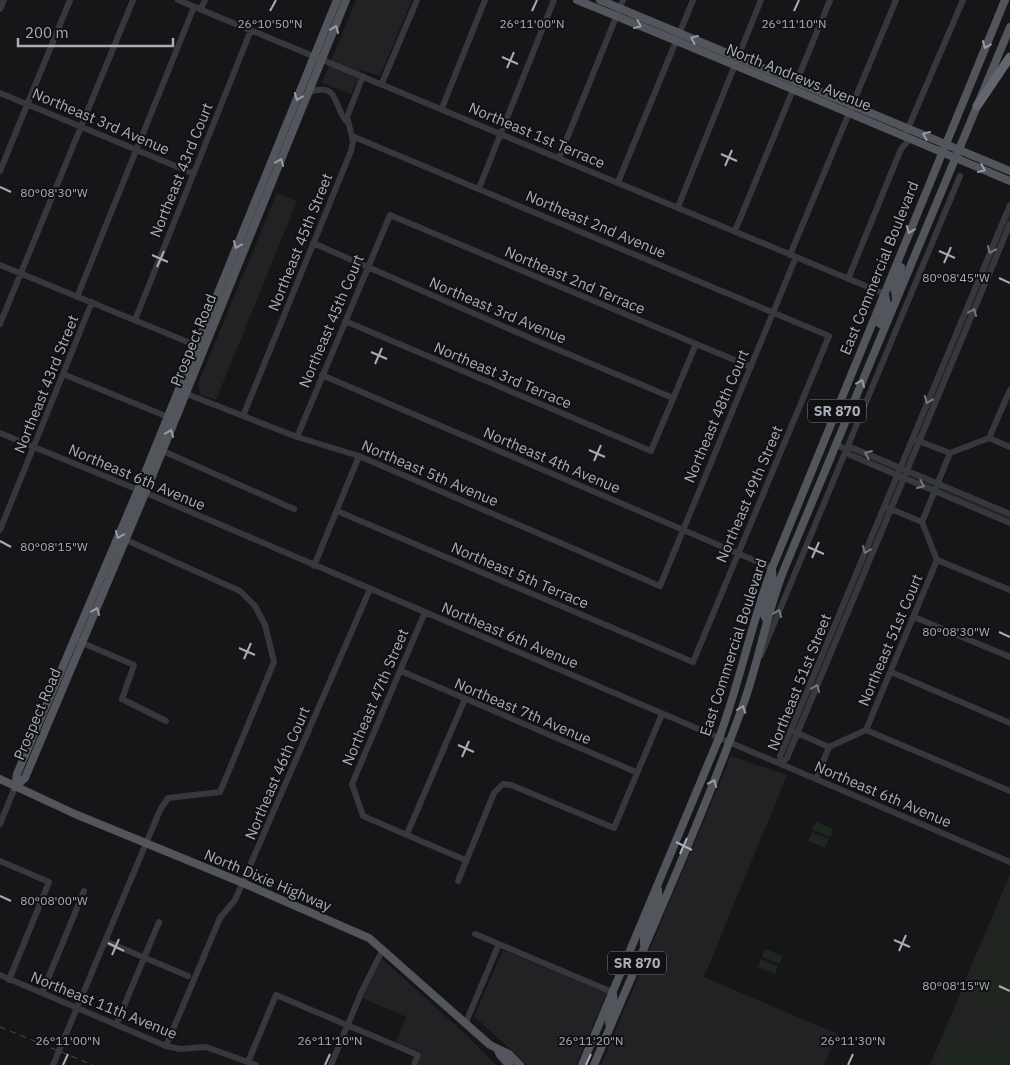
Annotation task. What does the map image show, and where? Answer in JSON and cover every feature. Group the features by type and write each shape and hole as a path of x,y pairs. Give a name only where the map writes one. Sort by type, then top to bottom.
{"highway":[{"path":"976,106 1010,57"}],"main road":[{"name":"Prospect Road","path":"15,787 18,772 197,346 309,92 337,0"},
{"name":"Prospect Road","path":"15,787 25,778 83,643 187,394 260,202 319,57 346,0"},
{"name":"North Andrews Avenue","path":"577,0 618,12 735,61 796,81 908,137 1010,181"},
{"name":"North Andrews Avenue","path":"600,0 618,12"},
{"name":"SR 870","path":"941,152 1005,0"},
{"name":"SR 870","path":"956,158 1010,27"},
{"name":"North Andrews Avenue","path":"735,61 792,90 908,128 1010,171"},
{"name":"East Commercial Boulevard","path":"582,1065 719,738 733,702 760,600 772,568 885,294 941,152"},
{"name":"East Commercial Boulevard","path":"594,1065 730,742 753,674 766,621 784,566 956,158"},
{"path":"896,298 894,289 903,262 901,254"},
{"path":"876,346 874,339 887,304 885,294"},
{"path":"835,444 833,433 850,391 848,383"},
{"path":"812,500 810,491 826,454 824,442"},
{"path":"784,566 780,559 794,524 794,514"},
{"path":"766,621 763,614 774,579 772,568"},
{"name":"North Dixie Highway","path":"0,779 369,938 498,1051 509,1065"},
{"path":"668,891 665,879 681,839 682,828"},
{"path":"644,947 643,934 658,898 657,887"},
{"path":"622,1000 620,986 631,958 630,950"},
{"path":"611,1026 608,1018 614,1003 612,992"},
{"name":"North Dixie Highway","path":"498,1051 509,1054 520,1065"}],"street":[{"path":"0,9 4,0"},
{"path":"0,171 70,0"},
{"path":"0,324 133,0"},
{"name":"Northeast 1st Terrace","path":"178,0 442,108 885,294"},
{"name":"Northeast 43rd Street","path":"77,297 136,149 198,8 205,0"},
{"path":"382,84 417,0"},
{"path":"442,108 486,0"},
{"path":"479,188 554,0"},
{"path":"559,158 623,0"},
{"path":"618,182 693,0"},
{"path":"678,207 735,61 762,0"},
{"path":"735,232 830,0"},
{"name":"Northeast 48th Court","path":"660,586 682,529 774,312 793,256 896,0"},
{"path":"848,279 901,149 908,137 908,128 963,0"},
{"name":"Northeast 43rd Court","path":"135,320 192,173 251,30"},
{"path":"347,121 363,76"},
{"path":"309,92 322,88 331,92 347,121 352,136"},
{"name":"Northeast 3rd Avenue","path":"0,93 192,173"},
{"name":"Northeast 2nd Avenue","path":"352,136 829,336"},
{"name":"Northeast 45th Street","path":"243,416 352,147 352,136"},
{"path":"753,674 960,176"},
{"name":"Northeast 51st Street","path":"916,440 957,329 1008,216 1010,205"},
{"name":"Northeast 45th Court","path":"297,437 390,216"},
{"name":"Northeast 2nd Terrace","path":"390,216 751,367"},
{"name":"Northeast 51st Street","path":"794,732 853,602 901,476 965,332 1010,224"},
{"name":"Northeast 3rd Avenue","path":"313,243 367,268 673,398"},
{"path":"0,265 205,349"},
{"path":"896,298 907,303"},
{"name":"Northeast 43rd Street","path":"0,530 92,302"},
{"name":"Northeast 3rd Terrace","path":"345,321 651,451 673,398"},
{"path":"957,329 965,332"},
{"name":"Northeast 49th Street","path":"693,662 829,336"},
{"path":"673,398 696,344"},
{"path":"63,374 168,417"},
{"name":"Northeast 4th Avenue","path":"322,375 772,568"},
{"path":"916,440 950,454 989,438 1010,390"},
{"name":"Northeast 5th Avenue","path":"187,394 297,437 360,456 660,586"},
{"name":"Northeast 6th Avenue","path":"0,434 146,493 1010,862"},
{"path":"989,438 1010,447"},
{"path":"835,444 846,449 854,448 1010,514"},
{"path":"846,449 850,455 1010,523"},
{"path":"163,451 294,508"},
{"path":"950,454 922,522 937,560 1010,590"},
{"path":"314,566 360,456"},
{"path":"888,508 922,522"},
{"name":"Northeast 51st Street","path":"781,764 787,758 794,732 845,598 888,508"},
{"name":"Northeast 5th Terrace","path":"337,512 693,662"},
{"path":"53,1065 160,810 168,798 220,792 274,662 264,625 255,606 240,591 126,540"},
{"name":"Northeast 51st Court","path":"866,730 937,560"},
{"path":"784,566 795,572"},
{"name":"Northeast 46th Court","path":"166,1046 220,918 228,906 235,900 243,883 370,589"},
{"path":"845,598 853,602"},
{"name":"Northeast 47th Street","path":"407,834 363,816 352,784 401,671 424,612"},
{"path":"914,617 1010,657"},
{"path":"75,639 134,665 122,699 166,721"},
{"name":"Northeast 7th Avenue","path":"401,671 636,772"},
{"path":"891,672 1010,723"},
{"path":"464,699 407,834 466,860"},
{"path":"458,881 494,793 503,784 511,785 614,828 662,714"},
{"path":"816,779 829,747 866,730 1010,791"},
{"path":"794,732 829,747"},
{"path":"0,824 15,787"},
{"path":"0,861 49,882 9,980"},
{"path":"42,994 84,891"},
{"path":"116,1025 159,922"},
{"path":"475,934 612,992"},
{"path":"105,942 188,976"},
{"path":"466,1022 499,944"},
{"path":"331,1065 347,1025 383,949"},
{"name":"Northeast 11th Avenue","path":"0,975 166,1046 180,1049 206,1047 256,1065"},
{"path":"248,1062 276,995 418,1055 414,1065"}],"shaded area":[{"path":"356,0 412,0 380,76 361,70 351,94 322,83"},
{"path":"277,193 297,201 216,400 200,394 198,384"},
{"path":"1010,210 1010,220 906,472 1010,516 1010,521 904,476 786,756 782,754 899,475 852,454 854,450 901,469"},
{"path":"731,756 787,775 704,977 838,1034 824,1065 601,1065"},
{"path":"816,822 833,829 830,837 812,830"},
{"path":"812,832 829,839 825,848 808,841"},
{"path":"1010,874 1010,1065 930,1065"},
{"path":"1001,916 1010,920 1010,966 984,955"},
{"path":"765,949 783,956 779,964 762,957"},
{"path":"503,950 607,993 576,1065 527,1065 474,1016"},
{"path":"380,957 462,1031 496,1065 417,1065 422,1052 396,1042 406,1017 362,998"},
{"path":"984,957 1010,968 1010,997 1003,1014 966,999"},
{"path":"761,959 778,966 775,974 758,967"},
{"path":"1002,1020 1010,1024 1010,1037 997,1031"},
{"path":"950,1030 1010,1055 1010,1065 935,1065"},
{"path":"995,1033 1010,1039 1010,1052 991,1044"}],"railway":[{"path":"0,1027 93,1065"}]}
